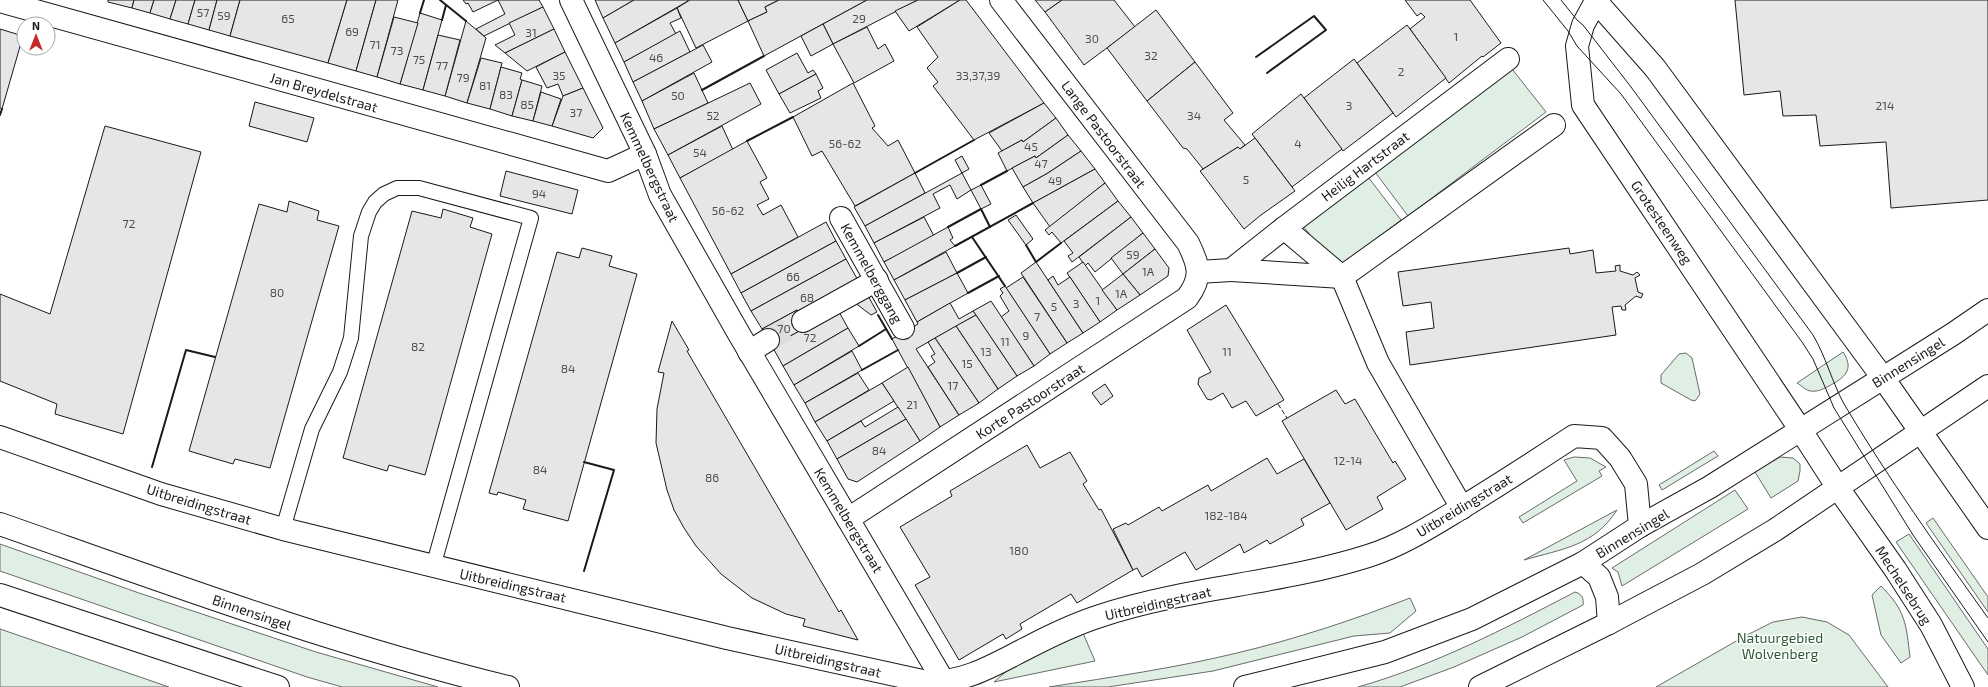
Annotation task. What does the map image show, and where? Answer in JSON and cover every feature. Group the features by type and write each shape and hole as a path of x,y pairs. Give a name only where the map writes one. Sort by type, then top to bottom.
{"street":[{"name":"Kemmelbergstraat","path":"571,0 645,154 660,195 749,352 947,684"},
{"name":"Lange Pastoorstraat","path":"1001,0 1188,243 1195,257 1198,272"},
{"name":"Grotesteenweg","path":"1838,488 1583,105 1577,46 1583,25 1596,0 1655,68 1921,431"},
{"name":"Jan Breydelstraat","path":"0,1 608,171 645,154"},
{"name":"Heilig Hartstraat","path":"1231,270 1284,228 1508,59"},
{"path":"1198,272 1231,270 1342,277 1554,125"},
{"name":"Kemmelberggang","path":"841,218 903,328"},
{"path":"1284,228 1342,277 1378,364 1462,508"},
{"name":"Korte Pastoorstraat","path":"848,519 1187,298 1196,286 1198,272"},
{"path":"803,321 876,280"},
{"name":"Binnensingel","path":"1245,687 1385,652 1472,619 1583,563 1640,526 1710,487 1988,310"},
{"path":"749,352 768,340"},
{"path":"1480,687 1609,623 1702,574 1775,530 1988,386"},
{"path":"1921,431 1988,528"},
{"name":"Uitbreidingstraat","path":"0,437 161,494 283,530 734,640 913,680 947,684 982,672 1055,634 1116,610 1159,600 1312,572 1370,556 1425,530 1574,436 1602,438 1620,458 1636,484 1640,526"},
{"name":"Mechelsebrug","path":"1838,488 1895,569 1930,625 1963,687"},
{"name":"Binnensingel","path":"0,524 281,623 444,672 508,687"},
{"path":"1583,563 1599,577 1607,597 1609,623"},
{"path":"0,595 278,687"},
{"path":"0,600 36,608"}],"lane":[{"path":"283,530 312,429 340,372 351,338 361,236 369,212 384,194 397,188 419,188 531,218 433,567"}],"green space":[{"path":"1512,69 1546,112 1408,216 1375,172"},
{"path":"1368,177 1401,220 1337,269 1303,226"},
{"path":"1843,352 1848,364 1848,369 1839,380 1816,391 1807,390 1797,383"},
{"path":"1686,353 1692,358 1700,394 1695,401 1661,383 1661,375 1679,354"},
{"path":"1714,451 1718,456 1662,490 1659,485"},
{"path":"1574,457 1590,458 1606,467 1599,471 1602,476 1523,523 1519,517 1577,481 1564,460"},
{"path":"1780,457 1793,458 1800,464 1798,481 1771,498 1755,472"},
{"path":"1735,490 1748,509 1622,586 1618,572 1612,568"},
{"path":"1617,510 1608,522 1587,539 1564,549 1524,560"},
{"path":"1933,518 1988,597 1988,612 1926,523"},
{"path":"1909,534 1988,649 1988,675 1896,542"},
{"path":"0,544 139,593 316,652 438,687 342,687 307,677 0,571"},
{"path":"1881,586 1896,603 1906,627 1910,657 1901,663 1881,635 1872,595"},
{"path":"1575,592 1582,597 1583,605 1522,637 1454,667 1400,687 1358,687 1387,678 1442,657 1495,633"},
{"path":"1410,598 1416,611 1390,633 1354,636 1213,671 1108,687 1049,687 1167,668 1237,653 1281,642 1367,614"},
{"name":"Natuurgebied Wolvenberg","path":"1802,617 1827,622 1849,635 1888,687 1656,687 1745,636 1773,622"},
{"path":"0,629 169,687 0,687"},
{"path":"1083,633 1095,661 994,682 1010,668"}],"building":[{"path":"108,0 134,0 132,8 108,2"},
{"path":"134,0 154,0 150,13 132,8"},
{"path":"154,0 176,0 170,19 150,13"},
{"path":"176,0 195,0 188,24 170,19"},
{"path":"195,0 217,0 209,30 188,24"},
{"path":"217,0 240,0 230,36 209,30"},
{"path":"240,0 347,0 328,63 230,36"},
{"path":"347,0 376,0 356,71 328,63"},
{"path":"376,0 398,0 377,77 356,71"},
{"path":"463,0 498,0 473,12 468,3 466,4"},
{"path":"498,0 539,0 543,7 484,36 476,29 505,14"},
{"path":"595,0 634,0 603,18"},
{"path":"634,0 688,1 615,43 603,18"},
{"path":"690,0 738,0 748,21 696,48 677,8"},
{"path":"738,0 779,0 765,7 767,12 748,21"},
{"path":"779,0 867,0 764,56 748,21 767,12 765,7"},
{"path":"867,0 918,0 833,44 823,24"},
{"path":"918,0 960,0 909,31 895,11"},
{"path":"960,0 966,0 1044,103 974,140 933,86 938,82 927,68 938,57 917,27"},
{"path":"1035,0 1062,0 1045,12"},
{"path":"1062,0 1114,0 1135,27 1084,65 1045,12"},
{"path":"1405,0 1470,0 1501,43 1483,57 1482,56 1449,83 1410,29 1425,17 1421,13 1417,16"},
{"path":"1735,0 1988,0 1988,200 1891,208 1886,142 1820,146 1816,115 1783,116 1780,91 1744,95"},
{"path":"543,7 554,29 505,53 495,45 515,35 509,23"},
{"path":"677,8 681,18 670,23 676,34 624,62 615,43"},
{"path":"1156,10 1195,62 1147,101 1107,48"},
{"path":"420,13 442,20 423,90 400,84"},
{"path":"394,17 418,23 400,84 377,77"},
{"path":"466,21 486,38 467,103 445,96"},
{"path":"823,24 833,44 811,56 801,36"},
{"path":"1407,25 1446,78 1396,117 1357,63"},
{"path":"867,27 878,49 885,44 894,61 854,83 833,44"},
{"path":"0,29 16,34 16,56 17,56 2,109 0,108"},
{"path":"554,29 565,52 527,71 505,53"},
{"path":"680,31 690,52 633,82 624,62"},
{"path":"438,35 460,40 445,96 423,90"},
{"path":"703,45 712,62 642,101 633,82"},
{"path":"565,52 583,88 563,96 558,84 547,88 536,67"},
{"path":"797,53 808,73 813,70 816,74 779,94 766,70"},
{"path":"481,58 502,63 490,109 467,103"},
{"path":"1354,59 1393,113 1343,151 1304,98"},
{"path":"1195,62 1233,113 1224,120 1245,145 1240,149 1238,147 1203,169 1187,149 1183,148 1147,101"},
{"path":"501,67 522,73 520,79 522,80 512,116 490,109"},
{"path":"694,73 708,103 654,129 642,101"},
{"path":"816,74 823,88 818,91 821,98 790,113 779,94"},
{"path":"522,80 542,86 533,121 512,116"},
{"path":"750,83 761,104 668,155 654,129"},
{"path":"853,83 875,126 872,128 888,146 898,140 915,173 855,206 822,151 812,156 793,117"},
{"path":"583,88 603,128 593,138 552,126 563,96"},
{"path":"541,92 561,99 552,126 533,121"},
{"path":"1301,94 1342,149 1292,187 1252,134"},
{"path":"255,102 314,118 307,142 249,126"},
{"path":"1044,103 1056,118 1023,142 1022,140 1002,151 989,133"},
{"path":"1056,118 1068,135 1036,158 1035,156 1007,171 998,153 1022,140 1023,142"},
{"path":"105,126 201,152 123,434 55,414 57,404 0,381 0,294 50,314"},
{"path":"722,126 733,150 680,178 668,155"},
{"path":"1068,135 1081,151 1048,173 1023,187 1012,168 1035,156 1036,158"},
{"path":"1255,138 1295,191 1244,229 1200,171 1238,147 1240,149"},
{"path":"747,141 767,178 760,182 769,199 757,205 763,215 781,205 798,237 731,274 680,178"},
{"path":"1081,151 1095,169 1033,203 1023,187 1048,173"},
{"path":"962,156 969,169 962,173 955,160"},
{"path":"1095,169 1105,183 1050,227 1033,203"},
{"path":"506,171 578,190 572,214 500,196"},
{"path":"915,173 925,193 865,226 854,207"},
{"path":"962,173 971,190 957,199 950,185 933,194 940,208 874,243 865,226"},
{"path":"1105,183 1118,201 1061,243 1052,232 1049,235 1045,230"},
{"path":"981,185 991,204 981,209 971,190"},
{"path":"289,201 319,211 317,220 339,226 270,468 235,459 233,464 189,451 259,204 287,212"},
{"path":"1118,201 1131,217 1072,262 1068,256 1073,253 1064,241"},
{"path":"443,209 473,218 470,227 492,234 425,475 389,465 387,471 343,458 412,211 441,218"},
{"path":"1016,215 1033,239 1026,245 1008,220"},
{"path":"924,217 934,236 884,262 874,243"},
{"path":"1131,217 1143,233 1095,272 1088,263 1085,266 1079,257"},
{"path":"826,222 836,241 741,293 731,274"},
{"path":"948,227 953,238 950,240 955,246 894,280 884,262"},
{"path":"1143,233 1155,249 1123,274 1111,258"},
{"path":"836,241 846,259 751,311 741,293"},
{"path":"582,248 612,256 609,266 637,274 568,521 523,509 526,500 498,492 497,495 489,493 557,252 579,258"},
{"path":"1569,248 1570,254 1593,250 1596,273 1616,271 1615,266 1620,265 1620,271 1633,275 1637,272 1640,275 1635,278 1638,292 1643,294 1641,298 1636,296 1625,305 1626,310 1622,310 1621,306 1612,307 1616,335 1410,365 1406,332 1434,328 1431,302 1403,306 1398,272"},
{"path":"1155,249 1169,268 1168,276 1140,295 1123,274"},
{"path":"946,252 957,273 905,300 894,280"},
{"path":"846,259 860,284 801,317 797,310 762,329 751,311"},
{"path":"1036,262 1083,333 1067,343 1021,273"},
{"path":"1083,262 1117,310 1100,322 1067,273"},
{"path":"957,273 968,293 917,322 905,300"},
{"path":"1123,274 1140,295 1117,310 1102,290"},
{"path":"1053,276 1058,285 1070,277 1100,322 1083,333 1048,280"},
{"path":"1023,277 1067,343 1050,354 1006,288"},
{"path":"1005,286 1050,354 1034,366 1001,317 1009,311 1000,296 1003,293 1000,289"},
{"path":"867,294 877,312 871,315 854,302"},
{"path":"991,301 1034,366 1017,376 973,311"},
{"path":"950,303 959,319 973,311 976,315 916,349 959,415 940,427 892,339 918,324 917,322"},
{"path":"1226,305 1284,400 1256,416 1246,401 1232,408 1223,393 1211,400 1207,399 1198,384 1199,378 1211,372 1187,330"},
{"path":"797,310 807,327 772,346 762,329"},
{"path":"838,310 848,328 783,366 772,346"},
{"path":"976,315 1017,376 998,389 956,326"},
{"path":"672,321 689,350 687,351 839,612 841,610 858,640 803,626 805,619 786,614 752,598 721,574 696,546 684,528 674,510 667,490 656,443 657,409 664,373 658,372"},
{"path":"956,326 998,389 979,403 935,338"},
{"path":"848,328 859,346 794,385 783,366"},
{"path":"935,338 979,403 959,415 928,367 935,362 931,356 935,354 928,342"},
{"path":"852,351 862,370 805,403 794,385"},
{"path":"908,367 940,427 920,441 882,383"},
{"path":"858,373 869,390 815,422 805,403"},
{"path":"882,383 894,401 827,441 815,422"},
{"path":"1105,384 1113,396 1101,405 1092,393"},
{"path":"1336,390 1345,404 1355,399 1393,463 1395,461 1406,479 1377,497 1383,509 1346,530 1282,421"},
{"path":"898,407 906,419 837,459 827,441 861,421 865,427"},
{"path":"906,419 920,441 857,482 848,479 837,459"},
{"path":"1027,445 1040,468 1070,452 1087,481 1083,484 1099,510 1101,509 1133,570 1077,603 1071,594 1020,624 1022,629 1006,639 1003,634 959,660 915,585 930,577 900,527 952,496 950,491"},
{"path":"1267,458 1277,474 1304,459 1330,503 1301,519 1304,525 1270,544 1267,540 1244,553 1240,544 1196,570 1185,552 1142,577 1137,568 1133,570 1113,529 1126,523 1128,525 1159,507 1162,511 1208,485 1211,491"}],"tunnel":[{"path":"768,340 803,321"}],"tram line":[{"path":"1543,0 1568,31 1577,46 1621,94 1802,342 1813,359 1834,408 1913,535 1988,642"},
{"path":"1561,0 1577,20 1583,25 1631,87 1813,335 1822,352 1840,396 1861,432 1914,512 1988,618"}],"fence":[{"path":"1278,404 1287,418"}],"wall":[{"path":"420,13 424,0"},
{"path":"440,0 466,21"},
{"path":"442,20 446,5"},
{"path":"1256,57 1314,16 1326,30 1267,73"},
{"path":"702,90 764,56"},
{"path":"0,115 2,109"},
{"path":"747,141 793,117"},
{"path":"915,173 974,140"},
{"path":"981,185 1007,171"},
{"path":"955,246 1033,203"},
{"path":"948,227 981,209 990,227"},
{"path":"972,237 1005,286"},
{"path":"1026,245 1036,262 1061,243"},
{"path":"957,273 986,257"},
{"path":"968,293 999,276"},
{"path":"878,315 892,339"},
{"path":"859,346 886,329"},
{"path":"152,467 186,350 215,357"},
{"path":"862,370 898,350"},
{"path":"584,462 614,470 584,571"}]}
